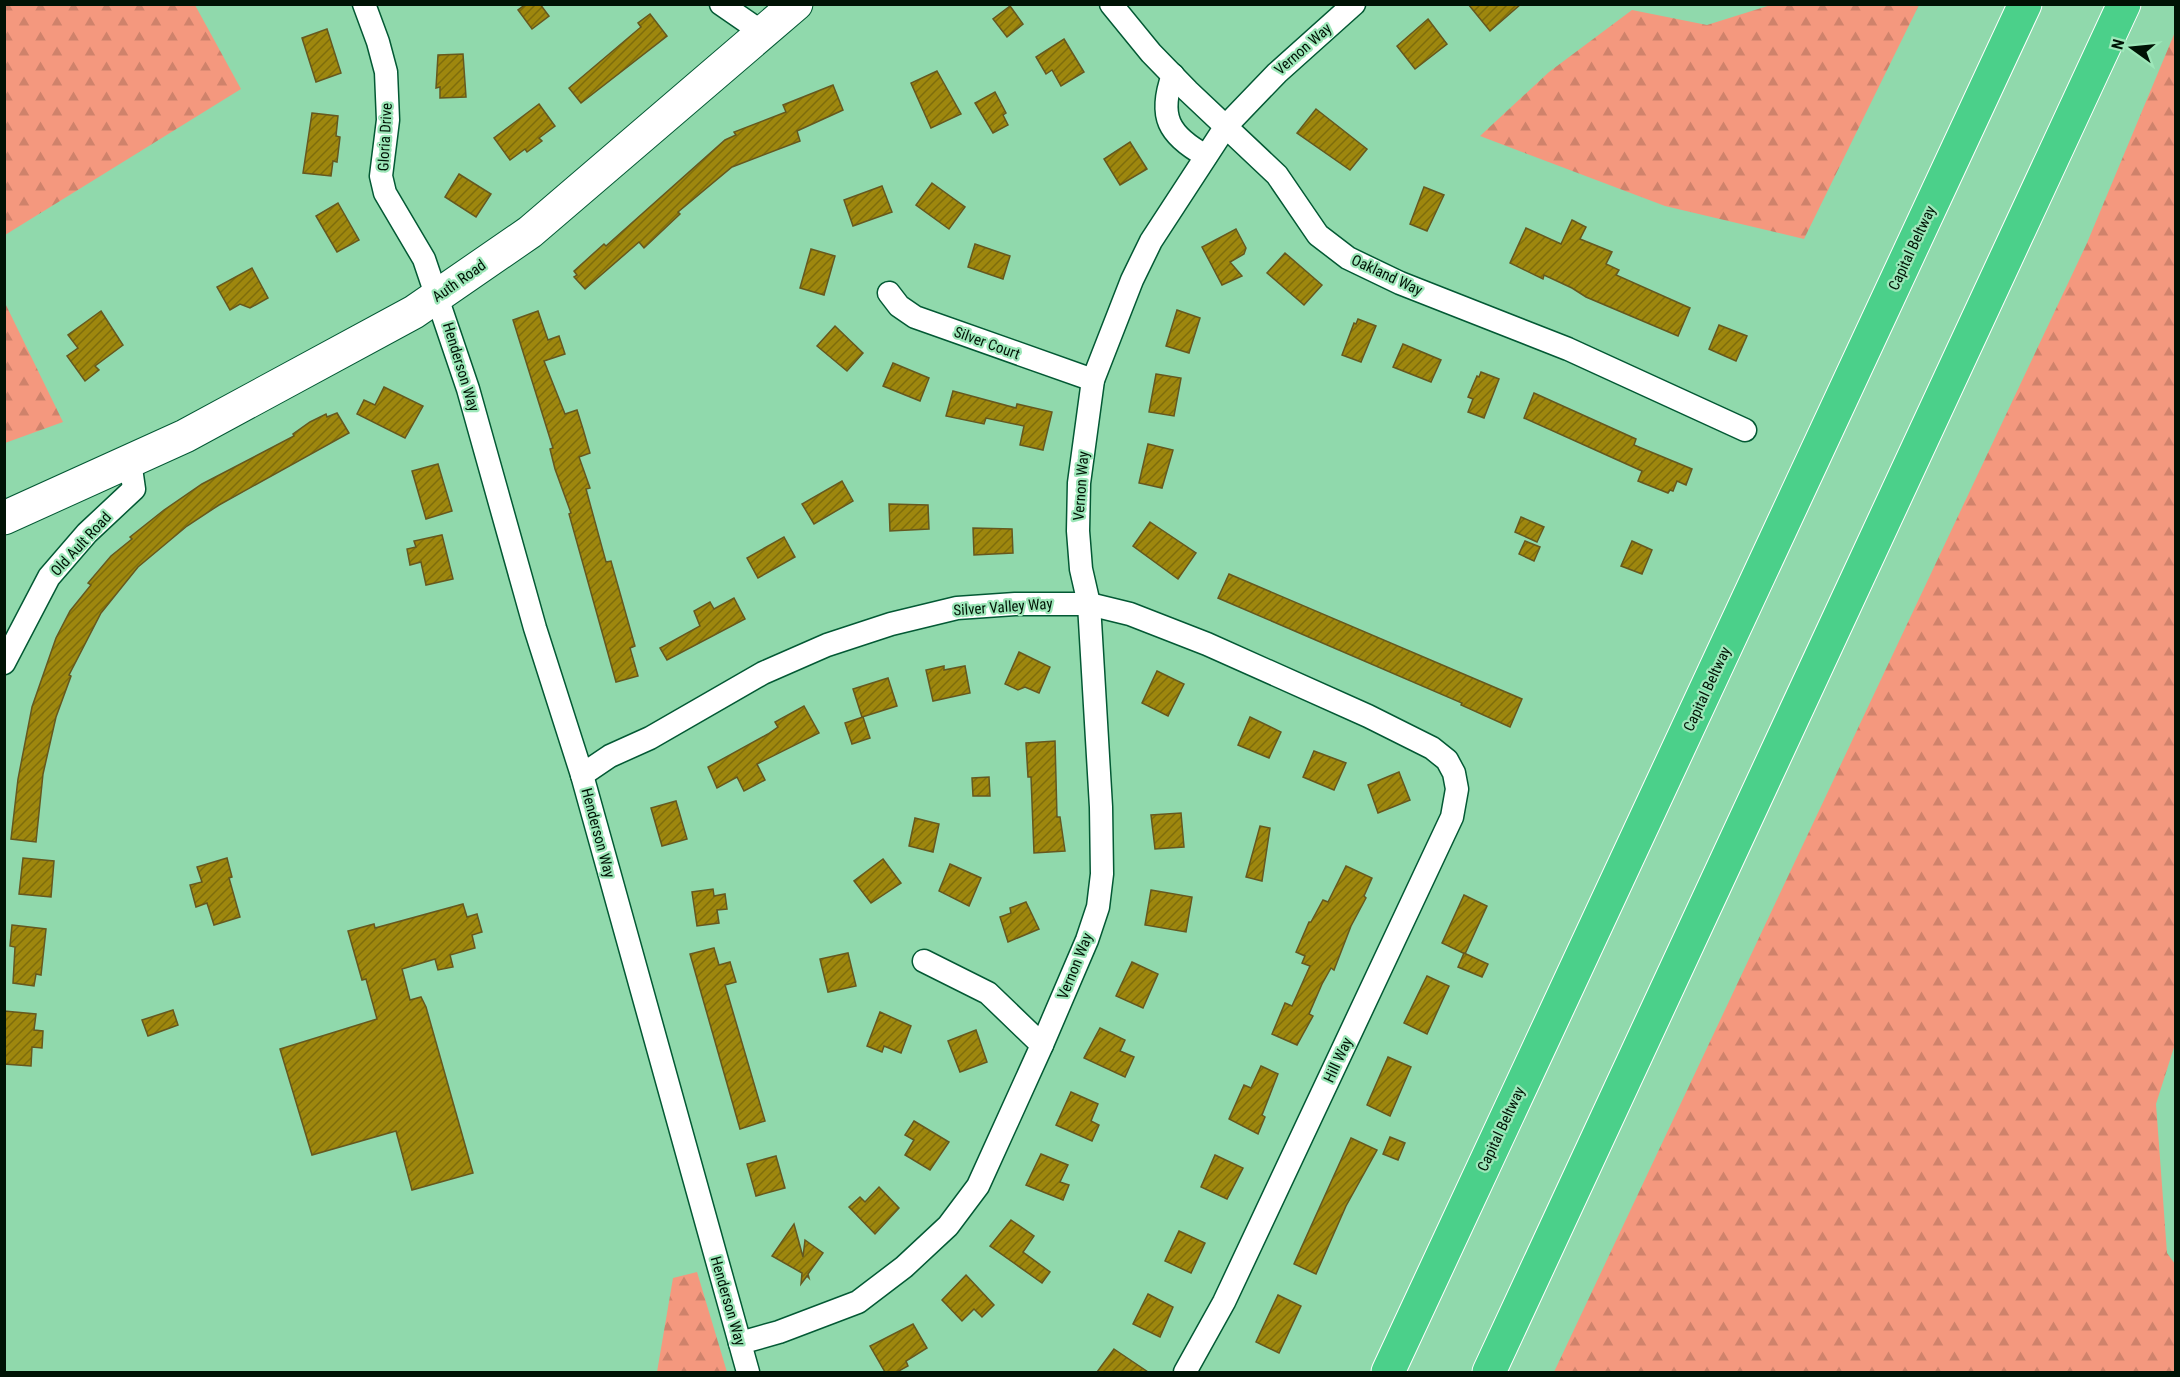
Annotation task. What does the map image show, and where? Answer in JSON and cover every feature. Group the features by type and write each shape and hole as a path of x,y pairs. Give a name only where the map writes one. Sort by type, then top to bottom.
{"highway":[{"name":"Capital Beltway","path":"1388,1372 2025,4"},
{"path":"1489,1372 2124,4"},
{"path":"1505,1372 1562,1216"}],"main road":[{"name":"Auth Road","path":"4,518 130,461 267,393 358,344 439,296 530,232 796,4"},
{"name":"Auth Road","path":"4,494 37,494 75,485"}],"street":[{"name":"Gloria Drive","path":"364,4 386,72 388,120 381,176 385,193 412,234 439,296"},
{"path":"721,4 763,33"},
{"name":"Oakland Way","path":"1112,4 1173,75 1277,175 1318,235 1348,258 1400,283 1568,349 1745,430"},
{"name":"Vernon Way","path":"740,1343 779,1332 858,1302 904,1267 948,1226 978,1186 1042,1045 1087,940 1098,907 1102,874 1101,807 1089,604 1081,569 1078,531 1079,483 1094,381 1132,280 1151,241 1226,126 1277,73 1354,4"},
{"path":"1173,75 1165,96 1166,114 1186,142 1206,156"},
{"name":"Silver Court","path":"889,293 899,306 915,317 1094,381"},
{"name":"Henderson Way","path":"439,296 468,389 535,628 582,775 748,1372"},
{"name":"Old Ault Road","path":"4,663 50,578 87,533 133,491 136,483 130,461"},
{"name":"Silver Valley Way","path":"582,775 610,756 650,738 763,673 827,645 891,624 957,608 1016,604 1089,604 1130,614 1207,644 1368,716 1432,748"},
{"name":"Hill Way","path":"1185,1372 1224,1302 1452,817 1457,789 1454,773 1447,760 1432,748"},
{"path":"924,961 988,993 1042,1045"}],"green space":[{"path":"5,4 195,5 241,89 5,235"},
{"path":"1774,4 1919,5 1804,239 1665,206 1480,136 1549,72 1632,10 1707,25"},
{"path":"2175,32 2176,1041 2156,1104 2167,1253 2175,1264 2175,1372 1554,1372 2087,243"},
{"path":"4,301 63,422 5,443 4,443"},
{"path":"697,1272 727,1372 657,1372 673,1278"}],"building":[{"path":"526,4 540,4 549,16 532,29 518,10"},
{"path":"1468,4 1521,4 1490,31"},
{"path":"1010,6 1023,24 1007,37 993,19"},
{"path":"650,14 667,36 581,103 569,88 641,27 638,23"},
{"path":"1428,19 1447,44 1415,69 1397,46"},
{"path":"327,29 341,73 316,82 302,38"},
{"path":"1064,39 1084,72 1061,86 1052,70 1046,74 1036,57"},
{"path":"463,54 466,97 440,98 440,87 436,88 438,55"},
{"path":"937,71 961,114 931,128 911,83"},
{"path":"833,85 843,110 797,131 800,141 732,167 678,212 680,214 644,248 639,242 585,289 574,277 577,275 574,271 604,244 606,246 725,140 736,135 734,132 786,112 783,105"},
{"path":"995,92 1006,113 1003,115 1008,125 993,133 975,103"},
{"path":"539,104 555,126 539,138 542,141 527,152 525,149 510,160 494,138"},
{"path":"1316,109 1367,149 1350,170 1297,133"},
{"path":"312,113 338,116 336,136 340,137 337,162 333,161 331,176 303,173"},
{"path":"1130,142 1147,169 1120,185 1104,159"},
{"path":"459,174 491,194 476,217 445,197"},
{"path":"932,183 965,207 949,229 916,205"},
{"path":"882,186 892,212 853,226 844,200"},
{"path":"1424,187 1444,195 1427,231 1410,224"},
{"path":"338,203 359,240 337,252 316,216"},
{"path":"1572,220 1586,227 1580,239 1612,252 1606,264 1619,270 1616,275 1690,308 1678,336 1586,297 1544,275 1543,279 1510,263 1526,228 1561,244"},
{"path":"1236,229 1246,248 1244,254 1230,262 1242,276 1222,285 1202,247"},
{"path":"975,244 1010,256 1003,279 968,267"},
{"path":"811,249 835,256 824,295 800,288"},
{"path":"1285,253 1322,285 1304,305 1267,273"},
{"path":"252,268 268,298 250,308 240,304 230,310 217,287"},
{"path":"1177,310 1200,318 1189,353 1166,346"},
{"path":"101,311 123,345 95,366 99,370 85,381 67,356 78,348 68,335"},
{"path":"538,311 548,340 559,336 565,354 544,361 565,414 577,410 590,453 579,457 590,488 586,489 606,562 611,561 635,646 630,648 638,676 616,682 569,514 571,513 555,469 550,449 553,448 513,320"},
{"path":"1358,319 1376,326 1361,362 1342,355 1354,323 1356,324"},
{"path":"1719,325 1747,336 1736,361 1709,349"},
{"path":"835,326 863,353 847,371 817,346"},
{"path":"1403,344 1441,360 1431,382 1393,367"},
{"path":"893,363 929,378 920,401 883,386"},
{"path":"1481,372 1499,379 1484,418 1468,412 1473,399 1468,397"},
{"path":"1156,374 1181,378 1174,416 1149,412"},
{"path":"384,387 423,406 405,438 357,414 364,400 375,405"},
{"path":"953,391 1016,408 1017,404 1052,412 1043,450 1020,445 1024,426 986,418 984,424 946,416"},
{"path":"1534,393 1636,439 1634,445 1692,469 1686,485 1677,481 1673,491 1670,490 1668,493 1638,481 1642,471 1524,418"},
{"path":"337,413 349,433 219,505 187,526 138,567 101,613 69,675 71,676 56,717 43,774 36,842 11,839 18,779 32,707 56,638 70,611 91,585 88,583 111,556 132,539 130,537 202,484 294,436 293,434 310,422 326,414 327,417"},
{"path":"1148,444 1173,450 1162,488 1139,483"},
{"path":"438,464 452,511 426,519 412,471"},
{"path":"842,481 853,501 814,524 802,504"},
{"path":"889,504 928,505 929,529 890,531"},
{"path":"1521,517 1544,527 1537,542 1515,532"},
{"path":"1150,522 1196,553 1178,579 1133,546"},
{"path":"973,528 1012,529 1013,553 974,555"},
{"path":"442,535 453,579 426,585 421,562 410,565 407,549 416,547 414,541"},
{"path":"784,537 795,557 758,578 747,558"},
{"path":"1525,541 1540,547 1534,561 1519,554"},
{"path":"1632,541 1652,550 1642,574 1621,566"},
{"path":"1229,574 1522,699 1510,727 1461,705 1462,703 1218,598"},
{"path":"734,598 745,619 667,660 660,648 700,626 694,611 710,602 714,609"},
{"path":"1019,652 1050,667 1039,693 1025,687 1018,690 1005,684"},
{"path":"944,666 944,670 965,666 970,693 933,701 926,670"},
{"path":"1157,671 1184,684 1168,716 1142,703"},
{"path":"888,678 897,706 862,717 853,689"},
{"path":"804,706 819,733 757,764 765,780 744,791 737,777 717,788 708,767 768,734 778,727 775,722"},
{"path":"863,717 870,738 852,744 845,723"},
{"path":"1250,717 1281,732 1269,758 1238,745"},
{"path":"1055,741 1057,817 1060,817 1065,851 1034,853 1031,777 1028,777 1026,743"},
{"path":"1314,751 1346,763 1334,790 1303,777"},
{"path":"1399,772 1410,800 1378,813 1368,785"},
{"path":"989,777 990,796 973,796 972,778"},
{"path":"676,801 687,839 662,846 651,808"},
{"path":"1181,813 1184,847 1155,849 1151,815"},
{"path":"915,818 939,824 933,852 909,846"},
{"path":"1260,826 1270,828 1262,881 1246,877"},
{"path":"23,858 54,861 51,897 19,894"},
{"path":"227,858 232,877 229,878 240,917 214,925 207,903 196,907 190,885 202,882 197,867"},
{"path":"883,859 901,883 871,903 854,881"},
{"path":"950,864 981,878 969,906 939,891"},
{"path":"1346,866 1372,878 1364,896 1366,898 1351,926 1334,970 1331,968 1322,984 1309,1014 1313,1016 1297,1045 1272,1034 1285,1003 1292,1006 1310,966 1302,963 1305,956 1296,952 1309,922 1323,900 1328,902"},
{"path":"713,889 714,896 725,894 727,909 717,910 719,923 697,926 692,892"},
{"path":"1151,890 1192,897 1186,932 1145,925"},
{"path":"1464,895 1487,906 1465,954 1442,943"},
{"path":"1026,902 1039,929 1008,942 1000,917 1011,913 1010,908"},
{"path":"463,904 467,917 477,914 482,932 472,935 475,948 450,955 453,967 438,970 435,959 402,969 410,1000 421,997 426,1007 473,1173 412,1190 396,1131 312,1155 280,1049 377,1019 366,979 362,980 348,931 374,924 375,928"},
{"path":"12,925 46,929 41,975 36,974 34,986 13,983 15,947 10,946"},
{"path":"714,948 719,965 730,962 736,982 725,985 765,1121 740,1129 690,954"},
{"path":"848,953 856,986 828,992 820,959"},
{"path":"1464,953 1488,964 1482,977 1458,967"},
{"path":"1132,962 1158,974 1143,1008 1116,996"},
{"path":"1427,976 1449,986 1427,1034 1404,1023"},
{"path":"173,1010 178,1025 148,1036 142,1020"},
{"path":"4,1011 36,1014 34,1030 43,1031 42,1048 32,1047 31,1066 4,1064"},
{"path":"880,1012 911,1026 901,1053 884,1046 882,1052 867,1046"},
{"path":"1100,1028 1125,1040 1120,1051 1134,1057 1125,1077 1084,1058"},
{"path":"976,1030 987,1062 960,1072 948,1041"},
{"path":"1388,1057 1411,1067 1390,1116 1367,1105"},
{"path":"1261,1066 1278,1074 1262,1115 1265,1117 1258,1134 1229,1119 1244,1085 1251,1088"},
{"path":"1071,1092 1098,1104 1091,1121 1099,1125 1092,1141 1056,1125"},
{"path":"914,1121 949,1142 930,1170 905,1155 914,1140 905,1135"},
{"path":"1390,1137 1405,1143 1398,1160 1383,1154"},
{"path":"1351,1138 1377,1150 1346,1206 1316,1274 1294,1264"},
{"path":"1041,1154 1068,1165 1060,1182 1069,1185 1063,1200 1026,1185"},
{"path":"1215,1155 1243,1168 1227,1199 1201,1187"},
{"path":"776,1156 785,1188 756,1196 747,1164"},
{"path":"879,1187 899,1208 875,1234 849,1207 860,1197 865,1202"},
{"path":"1011,1220 1034,1236 1023,1252 1050,1272 1042,1283 990,1246"},
{"path":"794,1224 803,1257 805,1240 823,1253 808,1274 809,1278 807,1276 801,1284 802,1273 772,1256"},
{"path":"1179,1231 1205,1243 1191,1273 1165,1261"},
{"path":"966,1275 994,1305 982,1317 974,1309 962,1321 942,1300"},
{"path":"1148,1294 1173,1307 1160,1337 1133,1324"},
{"path":"1278,1295 1301,1306 1279,1353 1256,1342"},
{"path":"913,1324 927,1348 906,1361 908,1366 897,1372 885,1372 870,1346"},
{"path":"1114,1349 1148,1372 1097,1372"}]}
